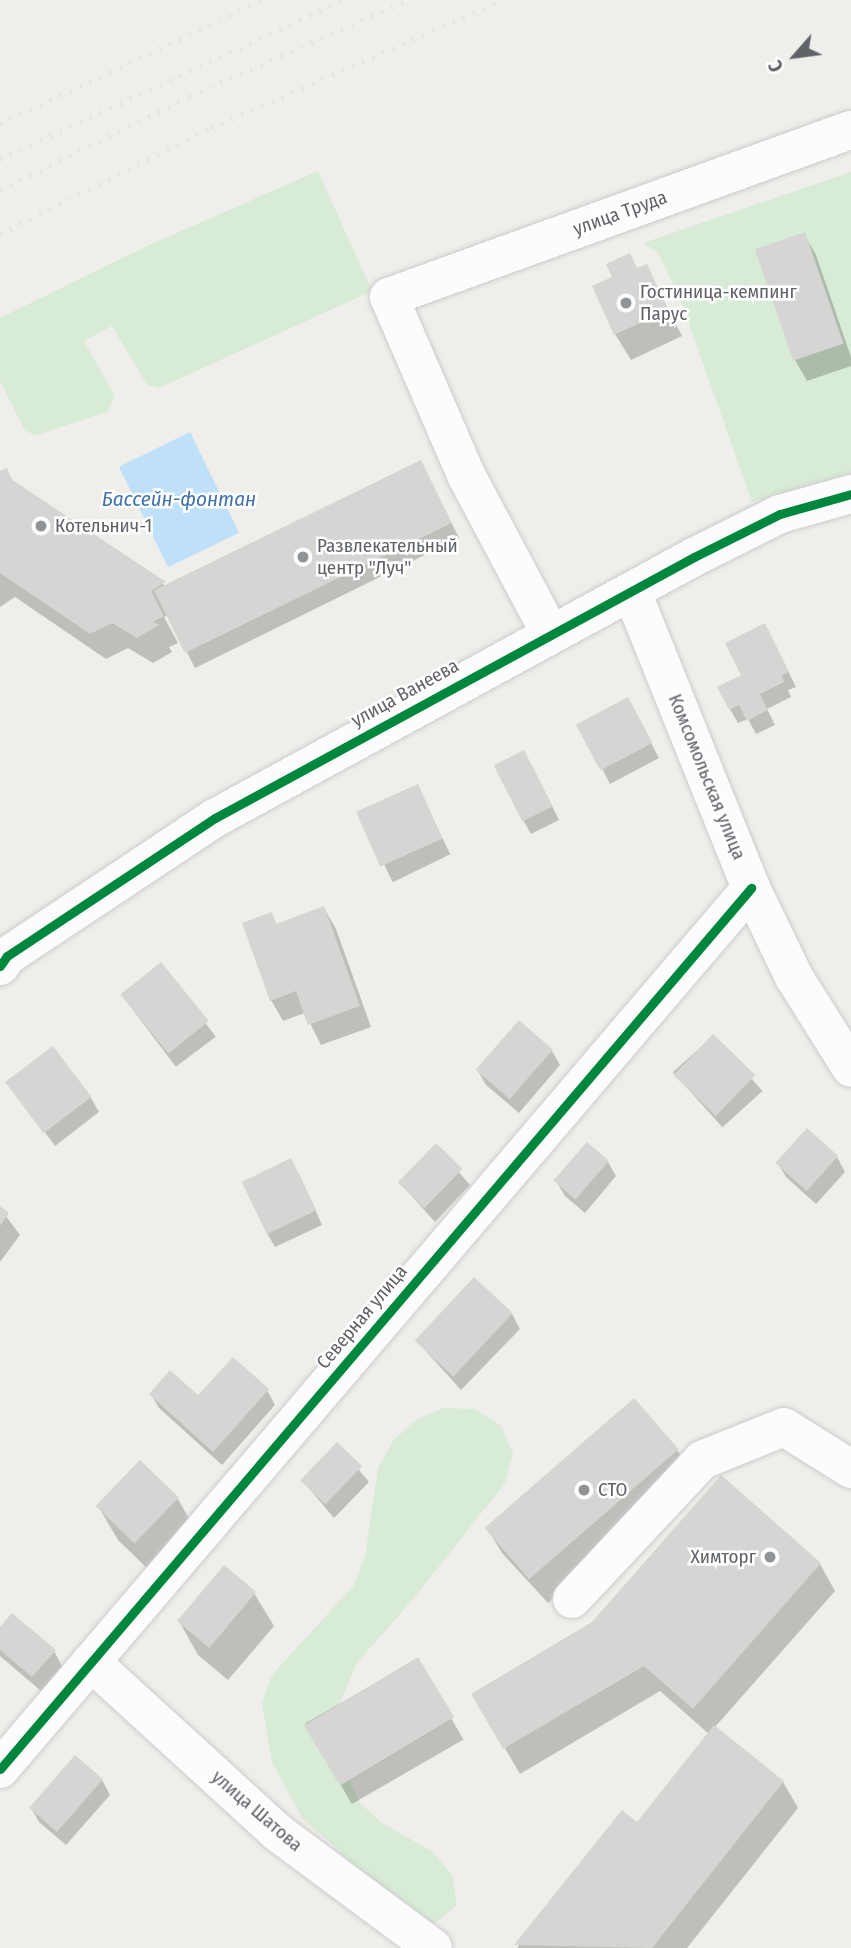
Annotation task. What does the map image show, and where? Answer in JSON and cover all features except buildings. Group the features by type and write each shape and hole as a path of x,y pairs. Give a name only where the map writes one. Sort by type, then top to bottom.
{"street":[{"name":"улица Труда","path":"550,633 467,477 389,297 851,130"},
{"name":"улица Ванеева","path":"0,967 7,956 215,818 550,633 780,514 851,494"},
{"name":"Комсомольская улица","path":"632,592 751,888 794,977 851,1068"},
{"name":"Северная улица","path":"0,1769 751,888"},
{"path":"572,1599 702,1460 785,1427 851,1469"},
{"name":"улица Шатова","path":"92,1662 277,1832 433,1948"}],"green space":[{"path":"318,171 372,291 159,388 147,385 112,326 84,341 115,396 107,412 36,435 25,431 0,381 0,318 147,246"},
{"path":"851,172 851,473 752,502 682,304 659,254 643,243"},
{"path":"443,1408 475,1409 501,1426 513,1453 505,1483 414,1598 356,1664 333,1720 335,1749 360,1803 382,1823 433,1852 452,1875 457,1905 435,1923 407,1912 302,1818 272,1762 262,1703 272,1675 354,1585 365,1556 378,1468 393,1441 414,1421"}],"water":[{"name":"Бассейн-фонтан","path":"190,432 239,533 168,567 119,467"}],"railway":[{"path":"0,124 262,0"},
{"path":"0,159 342,0"},
{"path":"0,190 190,96 408,0"},
{"path":"0,234 211,128 502,0"}],"cycle path":[{"path":"0,966 7,956 215,818 694,557 780,514 851,494"},
{"path":"0,1769 751,888"}],"place":[{"name":"Гостиница-кемпинг Парус","path":"626,303"},
{"name":"Котельнич-1","path":"41,526"},
{"name":"Развлекательный центр \"Луч\"","path":"303,557"},
{"name":"СТО","path":"584,1490"},
{"name":"Химторг","path":"770,1557"}]}
